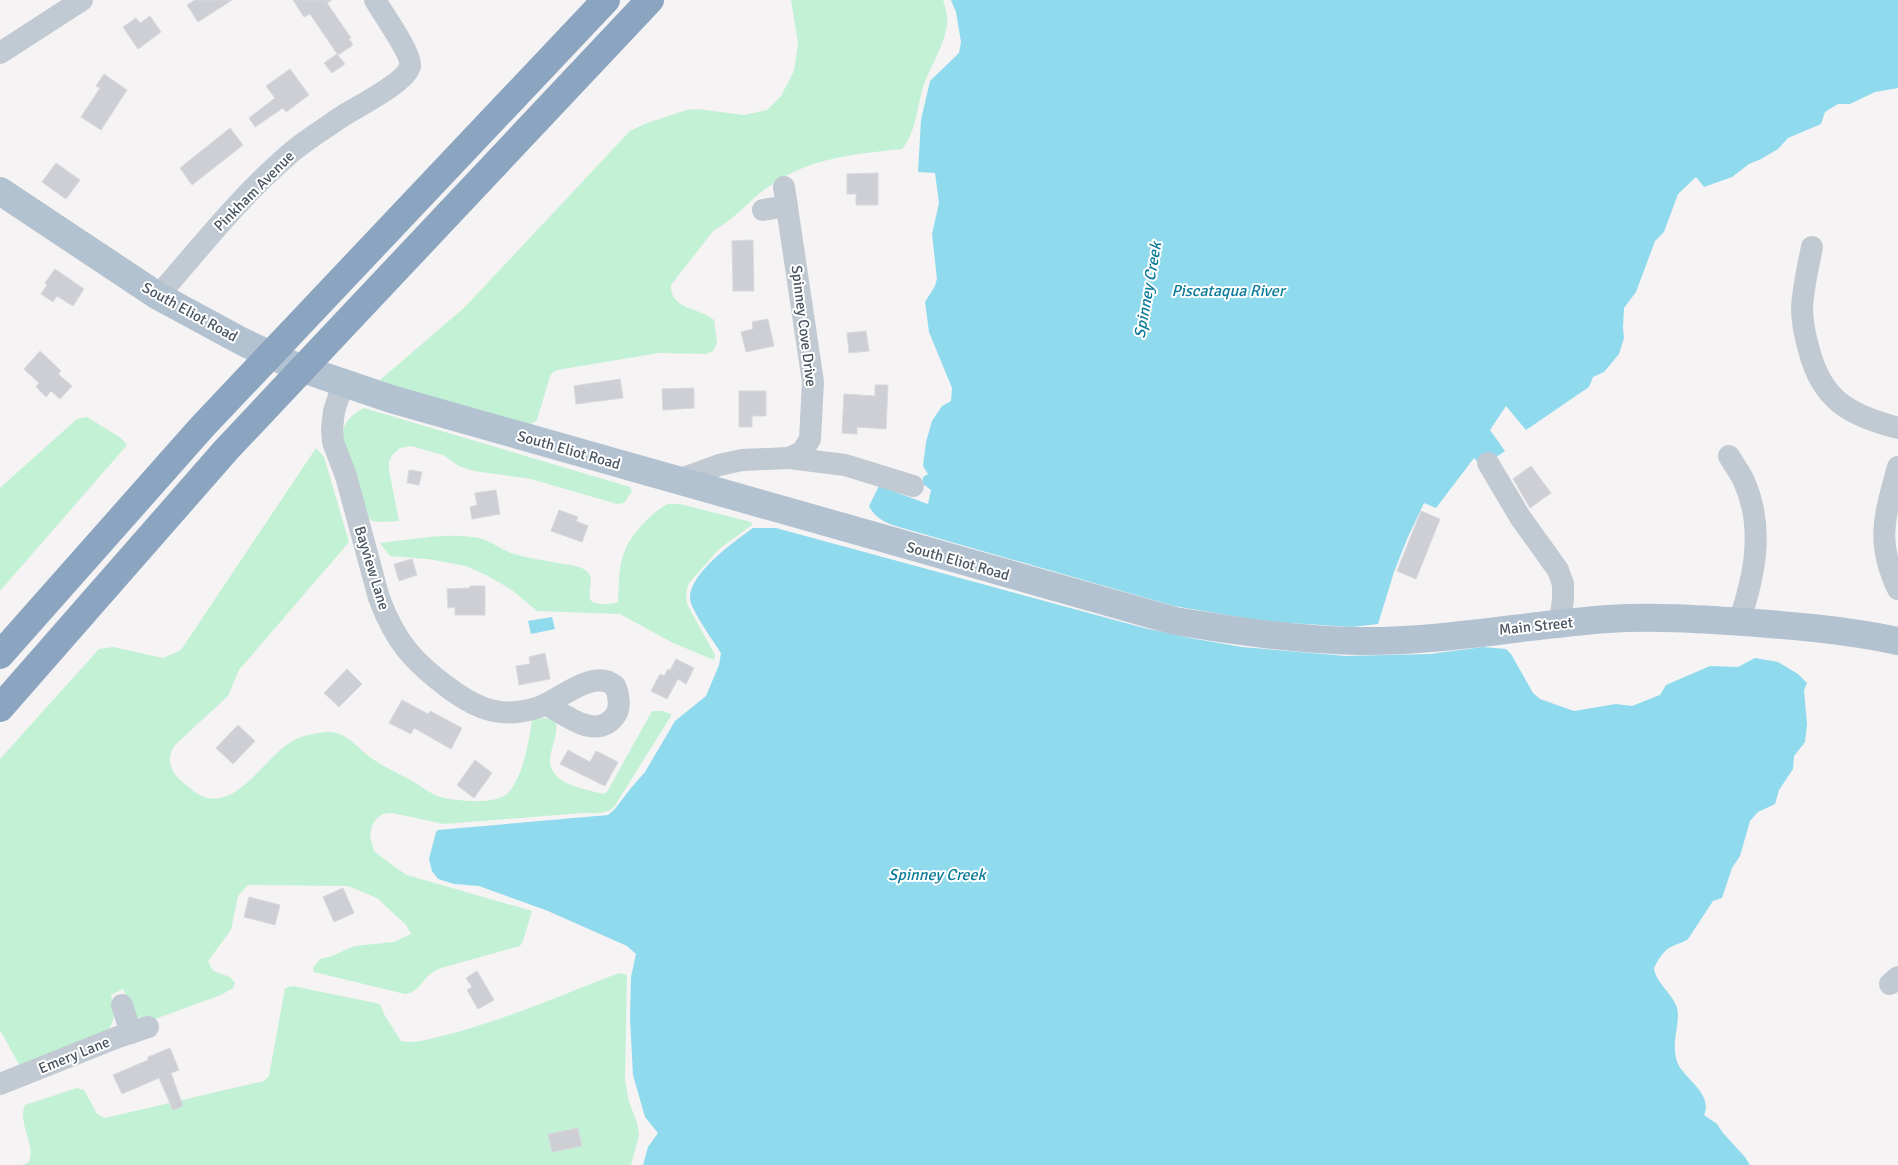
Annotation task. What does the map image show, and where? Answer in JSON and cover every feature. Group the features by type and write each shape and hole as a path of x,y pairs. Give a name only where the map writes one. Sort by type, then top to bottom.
{"highway":[{"path":"0,655 202,428 606,0"},
{"path":"0,708 226,450 650,0"}],"main road":[{"name":"South Eliot Road","path":"0,192 158,296 243,342 297,368 343,384 676,481 1175,621"},
{"name":"Main Street","path":"1175,621 1273,636 1361,641 1430,637 1560,623 1641,618 1739,622 1842,631 1898,640"}],"street":[{"path":"0,53 82,0"},
{"name":"Pinkham Avenue","path":"158,296 228,213 287,156 343,116 404,78 410,66 404,47 375,0"},
{"name":"Spinney Cove Drive","path":"762,210 786,197 813,382 810,439 802,452 789,458"},
{"path":"1812,247 1802,315 1811,359 1821,382 1833,398 1846,408 1877,422 1898,428"},
{"name":"Bayview Lane","path":"343,384 334,411 332,442 346,476 379,598 398,637 414,660 427,672 475,705 501,712 517,712 546,704"},
{"path":"1729,456 1742,478 1750,497 1755,527 1754,572 1739,622"},
{"path":"676,481 719,464 742,460 789,458 845,465 913,486"},
{"path":"1488,463 1520,517 1558,570 1563,584 1564,599 1560,623"},
{"path":"1898,467 1886,512 1883,537 1886,558 1898,589"},
{"name":"Emery Lane","path":"0,1084 140,1030 122,1005"}],"green space":[{"path":"791,0 943,0 947,26 943,42 923,87 913,128 907,143 902,149 836,158 804,167 789,174 766,188 730,220 714,230 671,285 672,293 680,304 714,320 717,343 713,351 707,354 659,353 557,370 550,376 537,420 531,424 381,384 380,380 465,307 630,131 647,123 687,110 698,109 744,115 767,110 781,96 794,71 798,43"},
{"path":"364,408 630,487 632,491 624,503 617,504 531,479 474,471 459,466 443,455 411,446 400,448 393,454 389,462 399,521 372,521 366,515 341,435 350,418"},
{"path":"87,417 121,438 127,445 0,591 0,488 77,419"},
{"path":"316,448 324,457 349,542 239,670 228,696 173,748 170,755 172,769 177,777 190,788 204,797 217,799 230,794 255,776 277,753 292,741 306,735 334,732 351,740 376,761 437,796 465,801 494,800 507,794 513,787 524,759 532,720 540,718 554,719 556,724 550,761 556,776 570,785 603,794 607,792 652,711 662,711 671,714 671,716 614,807 610,810 599,813 444,824 392,813 383,814 372,825 370,836 374,851 407,875 532,911 520,946 441,968 430,974 417,989 405,994 314,972 313,968 320,959 354,946 394,942 411,934 406,925 377,898 348,886 248,885 238,896 231,930 208,961 213,971 230,977 235,983 233,988 221,995 155,1019 137,1017 123,989 111,995 113,1022 108,1030 20,1066 0,1030 0,759 99,649 113,647 163,658 181,650"},
{"path":"668,504 680,504 751,522 752,525 719,549 689,583 687,589 688,606 715,655 714,660 673,643 620,614 537,611 512,590 466,566 428,559 390,556 380,543 438,536 478,538 514,554 582,568 590,576 590,599 596,603 612,604 618,602 620,568 623,554 629,542 650,517"},
{"path":"619,973 627,975 625,1080 629,1102 637,1122 639,1135 631,1165 23,1165 29,1162 31,1155 23,1119 25,1105 77,1088 84,1090 97,1114 105,1118 264,1081 269,1076 285,988 293,986 380,1004 385,1016 401,1041 411,1042 442,1036 487,1023"}],"water":[{"name":"Piscataqua River","path":"951,0 1898,0 1898,88 1875,92 1850,104 1838,104 1825,112 1821,124 1788,138 1778,149 1749,164 1732,177 1704,187 1696,177 1678,194 1664,232 1655,241 1636,292 1624,308 1624,338 1619,354 1604,372 1593,377 1589,387 1526,430 1506,406 1490,430 1505,451 1482,467 1474,458 1436,508 1424,503 1394,572 1378,624 1352,627 1289,623 1251,619 1174,606 898,527 878,517 869,506 879,486 928,504 931,490 923,484 923,477 928,474 923,466 926,442 932,421 942,406 951,401 952,388 929,332 925,302 937,279 932,234 939,203 935,173 918,172 921,120 930,81 959,53 961,42 956,12"},
{"name":"Spinney Creek","path":"753,528 776,528 1144,628 1242,647 1346,656 1430,654 1483,647 1506,649 1511,654 1533,693 1540,699 1574,711 1616,704 1632,706 1660,695 1666,685 1710,666 1738,667 1755,658 1778,662 1798,674 1807,683 1804,690 1807,724 1805,742 1794,756 1793,769 1779,790 1775,804 1758,812 1750,821 1740,856 1732,868 1722,898 1713,901 1688,939 1670,947 1664,952 1654,968 1657,978 1674,1000 1678,1011 1675,1050 1679,1066 1702,1094 1706,1108 1704,1115 1717,1124 1750,1165 643,1165 648,1147 658,1133 645,1117 633,1075 630,1018 631,977 636,954 627,946 548,911 479,886 454,884 438,879 432,871 429,859 438,830 608,815 614,810 645,772 675,721 706,696 719,665 721,653 694,611 690,599 691,589 696,579 714,559"},
{"path":"552,617 555,629 531,634 528,621"}],"building":[{"path":"195,0 232,0 198,22 187,5"},
{"path":"293,0 332,0 327,3 351,38 349,39 353,45 338,55 310,14 304,17"},
{"path":"150,16 161,32 138,49 123,27 136,18 140,23"},
{"path":"337,54 345,64 332,73 324,63"},
{"path":"290,69 309,95 286,112 283,108 255,127 249,118 275,98 266,86"},
{"path":"104,74 127,90 101,130 81,117 100,88 96,86"},
{"path":"230,128 243,145 192,185 180,168"},
{"path":"56,163 80,180 66,199 42,182"},
{"path":"878,173 878,205 856,205 856,194 847,194 847,174"},
{"path":"753,240 754,291 733,291 732,241"},
{"path":"55,269 84,289 73,306 57,296 53,302 41,294 47,285 45,283"},
{"path":"768,319 774,346 746,352 741,332 753,329 752,322"},
{"path":"866,331 869,351 849,353 847,333"},
{"path":"40,351 61,371 58,374 72,386 60,399 51,391 46,397 36,387 39,383 24,369"},
{"path":"620,379 623,398 576,404 574,386"},
{"path":"875,385 888,385 886,429 857,427 857,434 842,433 844,394 875,396"},
{"path":"694,388 694,408 663,410 662,389"},
{"path":"739,391 766,391 766,416 752,416 752,427 739,427"},
{"path":"1531,466 1551,493 1530,508 1513,479"},
{"path":"409,470 422,472 419,485 407,483"},
{"path":"496,490 500,514 472,519 470,507 477,505 475,493"},
{"path":"559,510 578,517 576,521 588,526 582,542 551,531"},
{"path":"1421,511 1440,519 1416,579 1397,571"},
{"path":"412,559 417,575 399,581 394,564"},
{"path":"470,586 485,586 485,615 455,615 455,607 448,608 447,589 470,588"},
{"path":"545,653 550,679 519,685 516,666 530,664 529,657"},
{"path":"676,659 694,668 686,684 678,679 667,699 651,691 660,674 664,676"},
{"path":"347,669 362,684 339,707 324,693"},
{"path":"402,700 428,714 430,711 462,728 451,749 414,728 411,734 389,723"},
{"path":"238,725 255,741 233,764 216,748"},
{"path":"568,750 590,762 596,751 618,762 605,786 560,764"},
{"path":"475,760 492,773 474,798 457,785"},
{"path":"343,888 354,913 334,922 323,897"},
{"path":"249,897 280,905 275,925 244,917"},
{"path":"477,971 494,1000 478,1009 467,990 472,987 466,978"},
{"path":"170,1048 179,1070 171,1073 183,1106 173,1110 159,1078 122,1094 113,1075"},
{"path":"578,1128 582,1146 552,1152 548,1134"}]}
